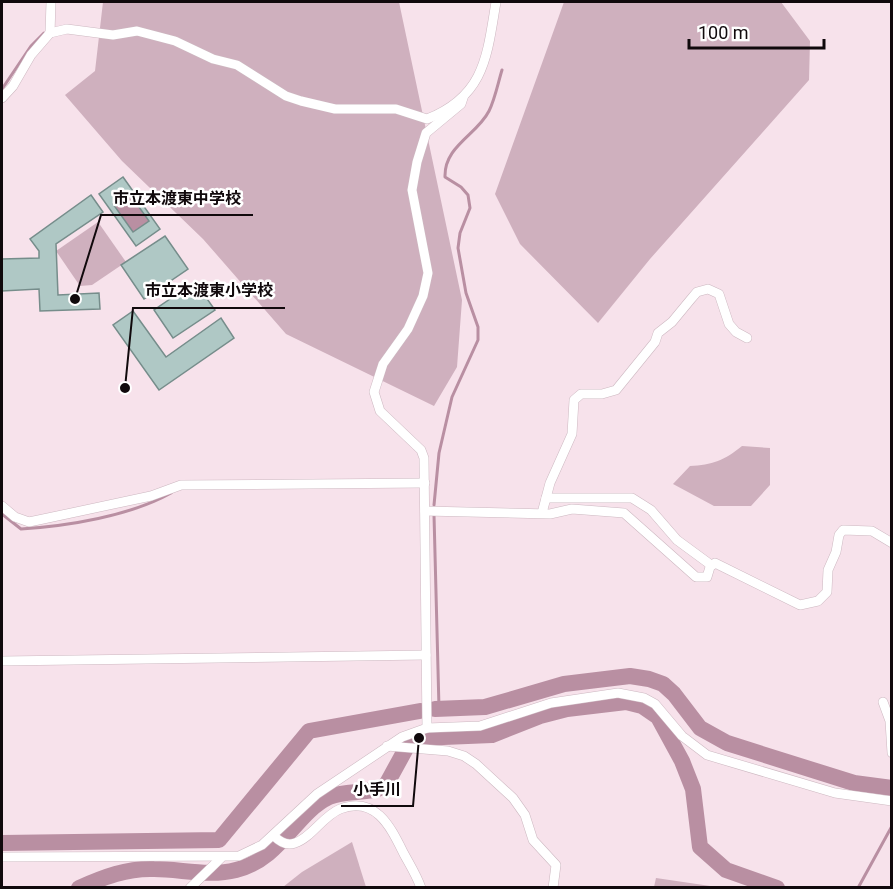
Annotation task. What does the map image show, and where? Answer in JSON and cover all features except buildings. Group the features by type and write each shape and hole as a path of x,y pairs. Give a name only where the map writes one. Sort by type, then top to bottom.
{"street":[{"path":"2,98 50,33 51,2"},
{"path":"50,33 74,29 113,35 147,32 175,41 213,59 237,65 286,96 335,109 396,109 427,118 463,98 474,86 480,72 496,2"},
{"path":"427,728 424,458 421,450 380,411 374,392 383,364 408,328 423,297 428,273 412,190 417,162 426,133 461,104 463,98"},
{"path":"542,513 572,434 573,400 581,394 602,394 616,390 655,342 658,333 672,322 697,292 708,289 716,291 723,302 729,324 736,332 747,338"},
{"path":"2,506 15,517 29,522 152,496 181,485 424,483"},
{"path":"546,498 620,496 633,498 651,510 677,540 711,565 719,565 800,604 818,601 827,592 828,570 836,552 840,532 864,529 881,535 891,543"},
{"path":"425,511 542,513 572,509 624,513 696,577 707,576 711,565"},
{"path":"2,662 426,655"},
{"path":"2,857 218,861 251,851 278,839 317,794 402,737 427,728 480,726 551,703 618,693 633,695 655,704 682,736 707,755 835,793 856,798 891,801"},
{"path":"883,702 890,721 891,753"},
{"path":"386,746 448,751 464,756 513,798 525,815 533,840 556,865 553,888"},
{"path":"278,839 297,843 340,810 353,807 372,809 380,813 389,824 421,888"},
{"path":"190,888 218,861"}],"shaded area":[{"path":"103,2 399,2 462,300 457,367 434,406 286,334 203,239 122,161 65,95 95,71"},
{"path":"564,2 781,2 810,41 809,80 650,259 598,323 520,244 495,194"},
{"path":"129,193 149,221 133,232 113,204"},
{"path":"98,222 126,262 92,285 80,286 56,251"},
{"path":"742,446 770,448 770,485 751,506 714,506 673,484 690,466 718,461"},
{"path":"352,842 366,887 283,887 302,872"},
{"path":"656,878 717,887 654,887"}],"waterway":[{"path":"2,89 31,46 44,33"},
{"path":"434,505 439,453 452,397 478,340 478,327 466,293 458,248 460,233 470,208 468,195 461,187 445,177 446,166 455,149 489,111 502,70"},
{"path":"2,514 21,529 58,525 118,514 171,493"},
{"path":"434,515 439,708"},
{"path":"435,709 485,707 564,684 630,676 649,679 663,684 674,694 700,728 727,743 854,783 892,788"},
{"path":"79,888 134,870 164,869 216,873 236,870 265,856 306,814 329,797 373,790 386,785 409,743 419,738 492,735 540,716 567,709 626,702 642,706 658,717 682,761 693,789 700,847 726,870 777,888"},
{"path":"2,843 219,840 309,731 420,711"},
{"path":"858,888 892,826"}],"place":[{"name":"市立本渡東中学校","path":"75,299"},
{"name":"市立本渡東小学校","path":"125,388"},
{"name":"小手川","path":"419,738"}]}
